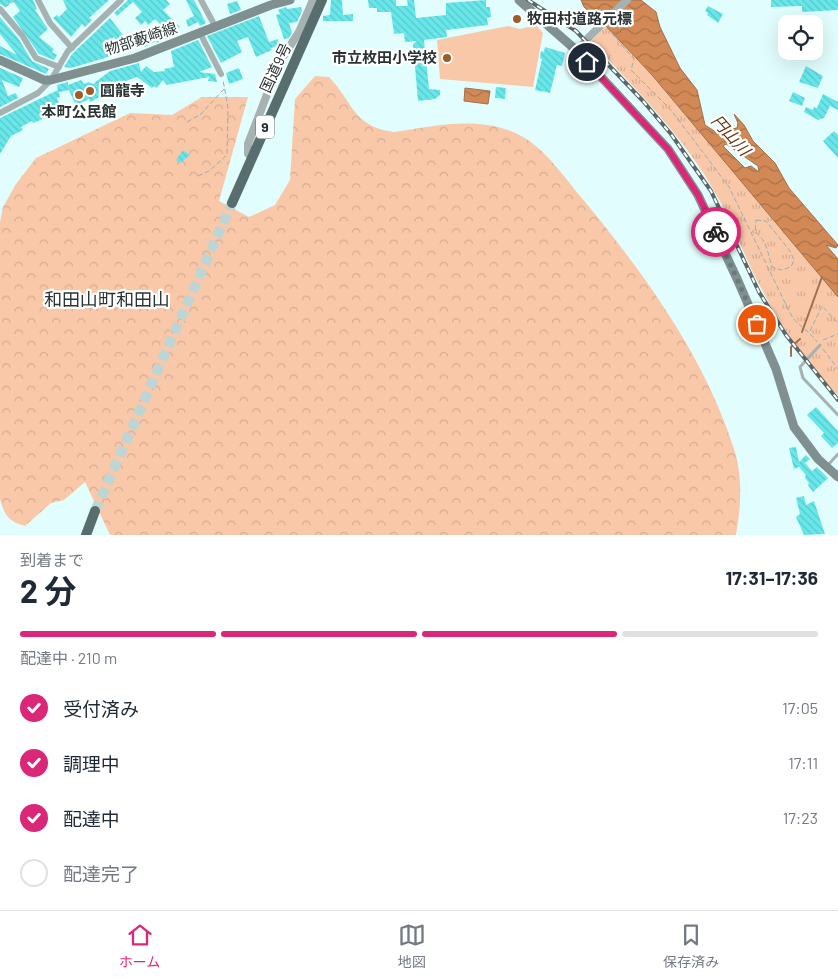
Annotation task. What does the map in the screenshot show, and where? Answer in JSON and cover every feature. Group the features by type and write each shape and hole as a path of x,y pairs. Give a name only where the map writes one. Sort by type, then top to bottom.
{"highway":[{"name":"国道9号","path":"232,203 322,0"},
{"path":"86,535 95,511"}],"main road":[{"name":"物部藪崎線","path":"51,80 135,58 215,26 290,0"},
{"path":"519,0 576,50 668,149 698,195 763,338 794,427 818,459 838,477"},
{"path":"0,60 44,80 51,80"}],"street":[{"path":"38,0 50,23 72,48"},
{"path":"0,113 38,94 51,80 72,48 121,0"},
{"path":"201,0 215,26"},
{"path":"253,156 248,154 248,144 265,99 279,63 298,32 313,0"},
{"path":"576,50 627,0"},
{"path":"0,10 22,35 36,58 59,67"},
{"path":"200,33 221,74"}],"lane":[{"path":"818,343 800,367 803,378 838,415"},
{"path":"827,466 838,454"}],"path":[{"path":"0,10 16,0"},
{"path":"606,29 634,59 631,70 671,110 729,187 768,272 796,325 810,332 838,369"},
{"path":"198,176 209,171 227,155 229,134 225,88 221,74"},
{"path":"187,122 201,114 225,88"},
{"path":"768,272 772,267 769,250 755,232 756,220 766,221 793,256 794,264 787,269 779,270 772,267"},
{"path":"810,332 822,306 838,323"},
{"path":"818,343 838,334"}],"green space":[{"path":"536,25 543,33 533,87 440,79 437,40 508,26 520,29"},
{"path":"606,26 652,75 838,297 838,395 811,366 777,317 749,264 722,204 704,174 675,134 591,41"},
{"path":"315,76 329,77 355,112 370,125 380,129 394,132 443,125 476,124 492,126 508,130 523,137 547,156 649,285 689,348 706,381 721,414 737,459 740,492 736,535 110,535 85,482 64,500 51,503 25,526 8,517 0,499 0,222 3,207 16,184 36,158 130,113 172,115 202,97 248,97 219,201 249,217 275,205 290,180 295,99"}],"water":[{"path":"581,0 641,0 656,12 660,27 680,68 697,90 705,125 731,142 736,143 737,138 721,122 732,129 737,128 738,123 734,114 744,125 753,141 775,163 789,188 838,245 836,248 826,245 838,259 838,297 652,75 606,26 584,7","holes":["726,144 758,166 759,172 751,166 745,168 723,146"]},
{"path":"465,88 490,91 488,104 464,101"}],"building":[{"path":"0,0 33,0 37,9 35,10 48,29 39,37 54,49 52,52 57,55 54,60 39,54 13,17 20,11 13,1 5,7 0,4"},
{"path":"63,0 109,0 89,18 92,20 85,27 82,24 71,37 53,18 57,15 59,17 67,9"},
{"path":"128,0 166,0 170,4 163,10 180,27 162,41 157,43 156,41 145,47 138,45 163,27 155,19 148,25 145,21 141,25 135,18 142,12 133,2 117,16 114,13"},
{"path":"186,0 194,0 206,23 200,26 198,22 188,27 186,20 194,16"},
{"path":"331,0 342,0 343,15 353,14 353,21 323,21 323,16 330,15"},
{"path":"368,0 396,0 396,6 408,6 407,0 414,0 416,18 446,15 446,3 486,0 486,7 490,7 491,17 487,18 488,25 446,30 447,37 424,40 429,89 440,90 440,95 435,99 418,101 413,44 417,41 405,42 404,33 394,34 391,12 377,12 377,8 369,8"},
{"path":"771,0 838,0 838,10 802,12 802,6 771,7"},
{"path":"237,1 241,10 230,14 227,4"},
{"path":"708,6 723,14 718,23 707,15 708,13 705,11"},
{"path":"286,7 287,9 301,7 302,11 297,22 289,23 292,33 289,38 284,39 276,15 280,14 278,10"},
{"path":"259,16 269,42 278,39 280,45 256,57 248,37 237,41 242,52 221,63 207,36"},
{"path":"0,17 18,38 32,61 49,69 46,74 0,54 0,46 17,55 0,34"},
{"path":"110,18 123,35 117,41 114,37 106,44 115,55 71,68 64,67 72,54"},
{"path":"198,40 212,67 199,72 215,74 217,82 208,81 209,77 167,85 163,80 157,88 154,86 152,88 137,77 126,81 130,89 126,91 112,91 90,102 89,99 76,106 69,90 59,92 60,97 57,98 61,108 50,112 52,114 43,119 33,123 32,121 21,127 23,130 11,136 0,154 0,118 58,90 57,85 68,82 68,85 81,80 84,84 88,82 93,84 110,71 139,63 141,72 146,66 154,72 165,71 164,69 174,67 171,51"},
{"path":"545,47 565,53 562,66 557,65 550,93 535,90 542,59 540,58 541,51 544,52"},
{"path":"806,66 823,76 818,88 799,82"},
{"path":"0,68 23,78 19,87 2,80 8,96 16,93 18,98 0,107"},
{"path":"239,68 243,79 229,84 226,73"},
{"path":"496,87 506,88 505,99 495,98"},
{"path":"793,92 805,98 802,106 789,101"},
{"path":"823,94 838,102 838,110 830,106 824,118 818,120 804,112 806,107 813,110 814,107 817,108"},
{"path":"834,131 838,135 838,158 823,141"},
{"path":"183,150 190,155 180,163 176,160"},
{"path":"816,407 838,431 838,443 832,448 821,436 824,433 807,415"},
{"path":"796,447 799,462 806,455 810,459 805,463 812,471 817,467 828,478 813,492 805,478 806,475 799,467 794,469 789,448"},
{"path":"804,496 806,505 814,501 825,534 804,535 796,517 800,514 796,498"}],"waterway":[{"path":"802,332 822,277"},
{"path":"791,356 791,347 800,339"}],"tunnel":[{"path":"95,511 232,203"}],"railway":[{"path":"528,0 576,31 643,101 671,134 711,191 759,292 786,335 838,400"}],"way so far":[{"path":"716,232 757,324"}],"place":[{"name":"牧田村道路元標","path":"517,19"},
{"name":"市立枚田小学校","path":"447,58"},
{"name":"圓龍寺","path":"90,91"},
{"name":"本町公民館","path":"79,95"}],"district":[{"name":"和田山町和田山","path":"107,300"}],"route":[{"path":"587,62 668,149 698,195 716,232"}],"water label":[{"name":"円山川","path":"731,135"}]}
